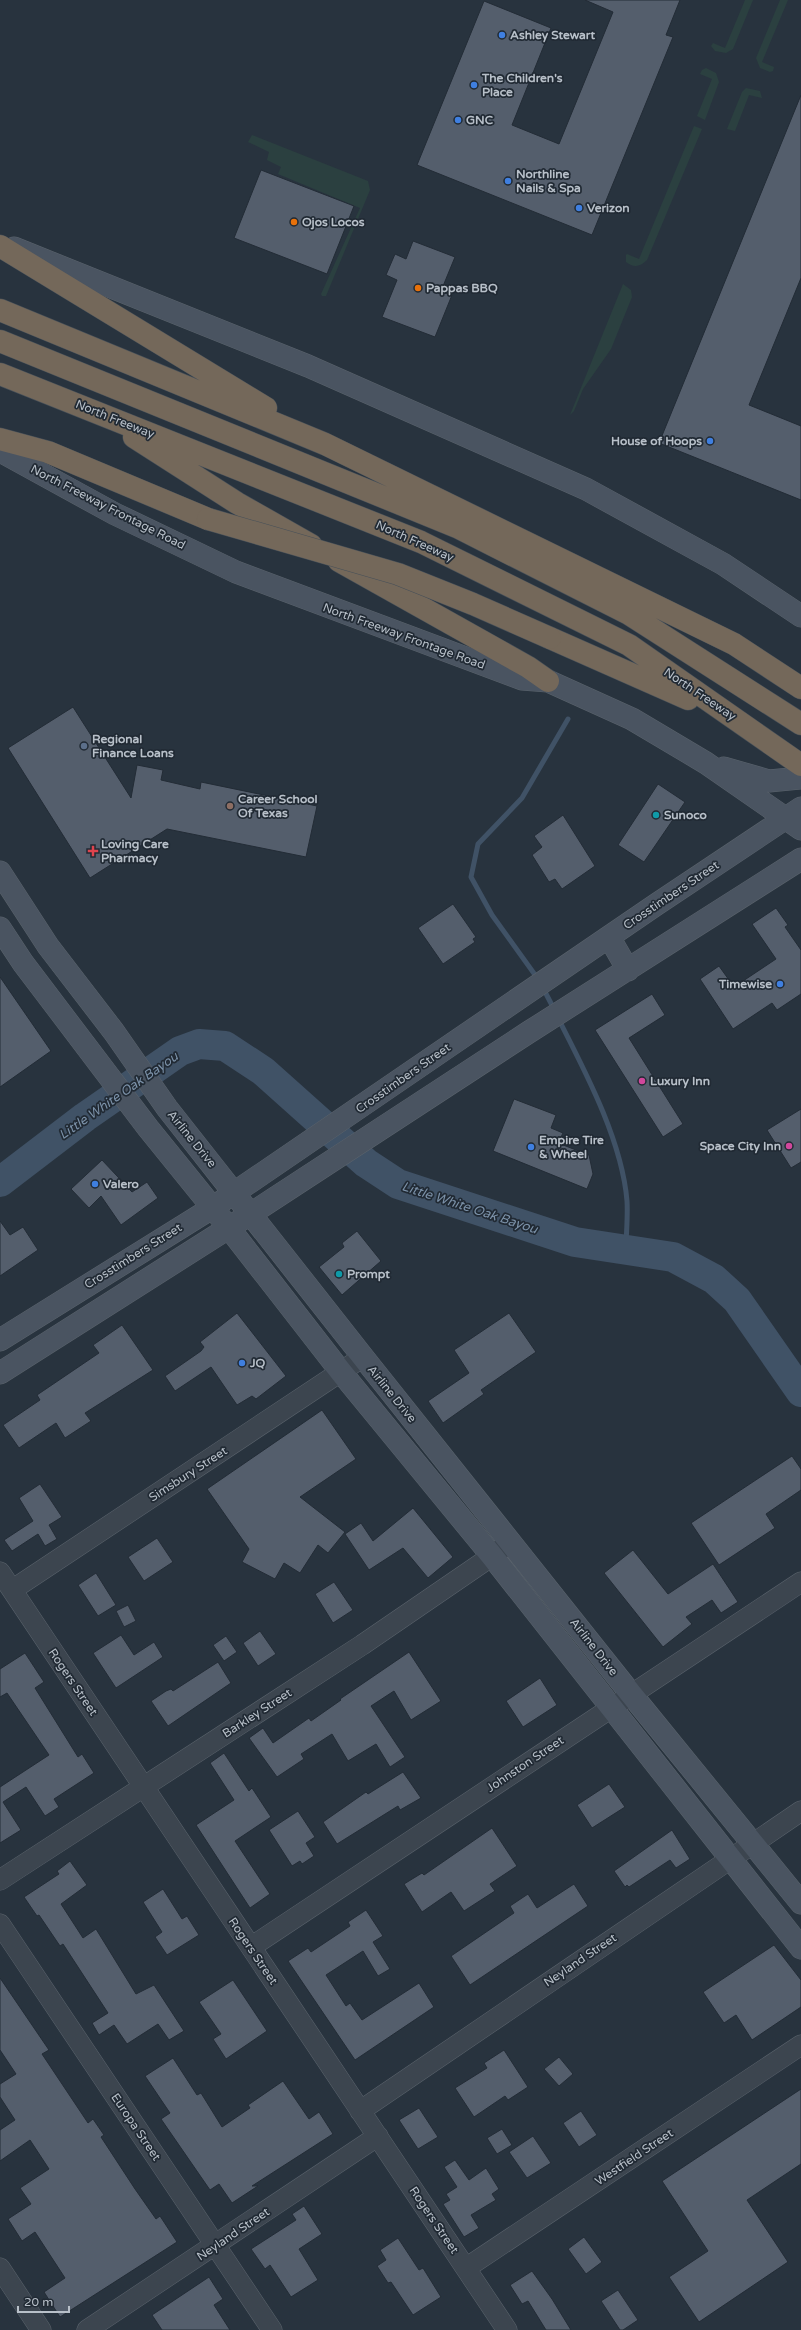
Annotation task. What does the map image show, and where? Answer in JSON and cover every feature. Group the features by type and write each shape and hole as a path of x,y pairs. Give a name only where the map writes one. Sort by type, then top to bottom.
{"highway":[{"path":"0,246 325,444"},
{"path":"0,310 325,444 734,644 801,688"},
{"path":"0,341 458,527 629,614 801,724"},
{"name":"North Freeway","path":"0,374 421,542 629,645 801,765"},
{"path":"87,408 238,503 528,667 548,681"},
{"path":"0,438 48,452 208,519 398,574 473,604 747,726"}],"main road":[{"path":"0,242 308,366 586,489 723,564 801,616"},
{"name":"North Freeway Frontage Road","path":"0,451 115,514 236,572 522,679 548,681 632,719 796,819"},
{"path":"706,763 769,781 801,778"},
{"name":"Crosstimbers Street","path":"8,1334 212,1208 609,937 796,819"},
{"path":"0,1373 229,1228 529,1032 801,859"},
{"name":"Airline Drive","path":"0,872 48,946 114,1032 168,1108 252,1213 363,1357 631,1694 801,1903"},
{"name":"Airline Drive","path":"0,928 23,963 90,1049 148,1128 342,1372 492,1556 610,1708 801,1948"},
{"path":"609,937 628,970"},
{"path":"23,963 48,946"},
{"path":"438,1053 457,1079"},
{"path":"8,1334 33,1351"}],"street":[{"name":"Simsbury Street","path":"12,1590 363,1357"},
{"name":"Barkley Street","path":"0,1880 362,1645 492,1556 510,1541"},
{"name":"Rogers Street","path":"0,1572 507,2330"},
{"name":"Johnston Street","path":"251,1947 801,1582"},
{"name":"Neyland Street","path":"360,2111 729,1858 801,1811"},
{"name":"Europa Street","path":"0,1924 272,2330"},
{"name":"Westfield Street","path":"466,2268 801,2045"},
{"name":"Neyland Street","path":"87,2330 216,2246 378,2136"},
{"path":"0,2268 41,2330"}],"green space":[{"path":"745,0 753,0 733,49 726,53 715,51 711,46 713,43 725,48"},
{"path":"780,0 788,0 762,62 774,67 773,71 770,72 760,68 756,58"},
{"path":"706,68 716,73 719,82 705,120 697,116 712,79 700,74 702,70"},
{"path":"746,88 760,91 762,98 749,95 735,131 727,129 742,92"},
{"path":"694,126 702,129 647,260 642,264 634,266 626,262 626,255 627,254 639,259"},
{"path":"252,135 368,181 370,190 326,296 322,296 321,294 360,208 278,174 281,167 267,160 269,152 248,142"},
{"path":"623,284 631,290 632,297 611,349 583,389 574,411 570,415"}],"building":[{"path":"585,0 680,0 666,35 673,37 592,235 417,165 484,1 551,28 512,125 559,144 613,12"},
{"path":"801,95 801,278 749,405 801,426 801,500 659,443"},
{"name":"Ojos Locos","path":"261,170 354,206 327,274 234,238"},
{"name":"Pappas BBQ","path":"413,241 455,257 441,291 452,295 435,337 382,317 397,280 386,275 395,254 406,259"},
{"path":"73,707 131,798 137,765 163,770 161,780 200,789 201,782 317,806 306,857 167,829 90,878 8,748"},
{"name":"Sunoco","path":"658,784 685,802 644,862 618,845"},
{"path":"563,815 595,866 562,889 555,879 549,882 532,855 542,847 534,836"},
{"path":"453,904 476,937 473,939 475,942 443,964 418,928"},
{"path":"776,908 788,925 785,927 801,950 801,994 777,1010 772,1003 733,1029 700,979 719,966 734,987 776,959 752,924"},
{"path":"0,977 51,1051 0,1087"},
{"name":"Luxury Inn","path":"652,994 665,1015 629,1038 683,1124 663,1137 595,1030"},
{"name":"Empire Tire & Wheel","path":"514,1099 556,1115 551,1128 563,1133 558,1143 589,1155 593,1174 587,1189 493,1151"},
{"name":"Space City Inn","path":"801,1109 801,1162 791,1168 767,1130"},
{"path":"102,1160 132,1192 147,1182 158,1198 121,1225 101,1196 89,1208 71,1189"},
{"path":"0,1221 10,1235 23,1227 38,1250 0,1276"},
{"path":"357,1231 381,1261 342,1295 319,1267 344,1247 342,1243"},
{"name":"JQ","path":"237,1313 286,1376 256,1399 252,1396 237,1405 211,1367 175,1391 165,1376 201,1351 204,1347 200,1342"},
{"path":"509,1313 536,1352 481,1390 484,1394 443,1423 428,1401 469,1373 454,1350"},
{"path":"122,1325 153,1370 85,1413 91,1421 65,1438 56,1423 19,1448 3,1425 40,1400 37,1395 99,1353 93,1345"},
{"path":"322,1410 356,1459 300,1497 345,1532 328,1553 318,1545 300,1573 284,1563 275,1579 242,1562 249,1549 207,1489"},
{"path":"792,1456 801,1469 801,1490 766,1514 775,1528 719,1565 691,1523"},
{"path":"40,1484 62,1517 49,1525 57,1539 45,1546 38,1534 12,1551 4,1540 33,1521 19,1498"},
{"path":"413,1508 453,1557 428,1578 403,1548 369,1570 345,1534 361,1523 373,1541"},
{"path":"157,1538 173,1562 144,1581 128,1557"},
{"path":"633,1550 668,1594 713,1564 738,1602 721,1613 712,1600 686,1617 692,1624 663,1647 604,1573"},
{"path":"96,1573 116,1605 98,1616 78,1585"},
{"path":"334,1582 353,1610 333,1623 315,1594"},
{"path":"128,1605 136,1621 124,1627 116,1611"},
{"path":"260,1631 276,1654 258,1666 243,1643"},
{"path":"121,1635 134,1655 154,1642 163,1657 116,1688 93,1653"},
{"path":"226,1636 237,1652 224,1661 213,1645"},
{"path":"409,1652 441,1701 411,1720 394,1691 371,1706 405,1757 390,1767 376,1744 348,1761 332,1734 301,1754 304,1759 277,1777 249,1738 263,1728 273,1743 309,1718 311,1721 341,1700 340,1699"},
{"path":"25,1653 44,1682 35,1688 78,1757 82,1754 94,1773 54,1799 59,1807 45,1816 26,1787 3,1802 21,1830 0,1843 0,1787 49,1755 7,1693 0,1697 0,1669"},
{"path":"218,1662 231,1683 168,1726 151,1701 166,1691 171,1689 173,1691"},
{"path":"540,1678 557,1705 523,1727 506,1701"},
{"path":"224,1753 249,1791 252,1788 271,1817 235,1841 270,1894 250,1908 196,1825 234,1800 210,1763"},
{"path":"403,1772 421,1798 400,1810 398,1806 337,1844 323,1822 366,1792 368,1794"},
{"path":"609,1784 625,1807 592,1828 577,1805"},
{"path":"298,1811 315,1837 306,1843 314,1856 302,1864 300,1861 292,1866 269,1830"},
{"path":"492,1828 517,1866 490,1884 495,1891 464,1911 451,1892 422,1912 404,1884 422,1873 424,1875"},
{"path":"672,1830 690,1859 676,1868 670,1860 629,1887 627,1885 625,1887 614,1871"},
{"path":"70,1861 87,1885 61,1904 83,1938 96,1929 136,1994 154,1985 184,2031 169,2040 158,2024 127,2044 114,2025 99,2035 92,2023 108,2013 63,1944 60,1946 39,1915 37,1916 24,1897 59,1874 57,1871"},
{"path":"574,1884 588,1906 470,1985 451,1956 514,1913 510,1906 528,1894 537,1908"},
{"path":"163,1889 182,1919 187,1916 199,1935 167,1955 155,1937 162,1932 143,1902"},
{"path":"366,1910 383,1936 373,1942 390,1969 378,1976 363,1951 326,1975 346,2006 350,2003 362,2020 419,1983 434,2007 355,2060 288,1961 308,1948 311,1952 350,1926 348,1922"},
{"path":"774,1945 801,1980 801,2007 752,2040 736,2015 724,2023 703,1992"},
{"path":"0,1978 49,2050 42,2054 88,2123 93,2119 104,2135 101,2137 135,2189 156,2219 160,2216 177,2242 60,2317 44,2292 65,2278 35,2232 22,2241 8,2219 31,2204 20,2188 49,2169 30,2140 0,2161 0,2130 15,2120 0,2097 0,2084 16,2074 0,2050"},
{"path":"233,1980 267,2031 226,2059 213,2039 221,2034 199,2002"},
{"path":"504,2050 528,2087 508,2100 505,2096 474,2117 455,2088 487,2068 484,2063"},
{"path":"559,2057 573,2074 559,2086 544,2069"},
{"path":"173,2058 197,2095 201,2093 222,2127 250,2108 248,2105 283,2081 309,2119 319,2112 333,2134 252,2186 258,2186 232,2203 219,2184 210,2190 161,2119 170,2113 145,2076"},
{"path":"801,2089 801,2164 747,2200 788,2262 699,2322 669,2277 708,2251 662,2181"},
{"path":"419,2108 438,2137 418,2149 399,2120"},
{"path":"581,2111 597,2135 579,2147 563,2123"},
{"path":"502,2129 512,2145 497,2154 487,2138"},
{"path":"533,2136 551,2163 527,2178 509,2152"},
{"path":"455,2160 469,2180 486,2168 499,2189 492,2194 496,2200 471,2215 479,2228 464,2237 443,2204 450,2200 446,2194 457,2187 444,2167"},
{"path":"304,2206 322,2234 299,2249 318,2280 291,2297 270,2265 265,2269 251,2249 296,2220 292,2214"},
{"path":"584,2237 602,2262 586,2274 568,2249"},
{"path":"398,2238 419,2270 423,2268 441,2297 413,2315 391,2282 388,2283 377,2266 386,2260 380,2250"},
{"path":"532,2271 552,2299 571,2330 546,2330 528,2301 522,2304 510,2285"},
{"path":"209,2277 223,2299 214,2305 230,2330 162,2330 152,2315"},
{"path":"618,2290 638,2320 623,2330 620,2330 601,2301"}],"waterway":[{"path":"538,979 492,915 471,877 478,844 522,798 568,719"},
{"path":"543,988 555,1011"},
{"path":"559,1020 591,1085 618,1155 624,1178 627,1201 626,1250"},
{"name":"Little White Oak Bayou","path":"0,1182 85,1117 180,1051 199,1044 225,1046 263,1071 366,1163 398,1184 575,1242 673,1257 714,1279 737,1300 801,1392"}],"place":[{"name":"Ashley Stewart","path":"502,35"},
{"name":"The Children's Place","path":"474,85"},
{"name":"GNC","path":"458,120"},
{"name":"Northline Nails & Spa","path":"508,181"},
{"name":"Verizon","path":"579,208"},
{"name":"Ojos Locos","path":"294,222"},
{"name":"Pappas BBQ","path":"418,288"},
{"name":"House of Hoops","path":"710,441"},
{"name":"Regional Finance Loans","path":"84,746"},
{"name":"Career School Of Texas","path":"230,806"},
{"name":"Sunoco","path":"656,815"},
{"name":"Loving Care Pharmacy","path":"93,851"},
{"name":"Timewise","path":"780,984"},
{"name":"Luxury Inn","path":"642,1081"},
{"name":"Space City Inn","path":"789,1146"},
{"name":"Empire Tire & Wheel","path":"531,1147"},
{"name":"Valero","path":"95,1184"},
{"name":"Prompt","path":"339,1274"},
{"name":"JQ","path":"242,1363"}]}
